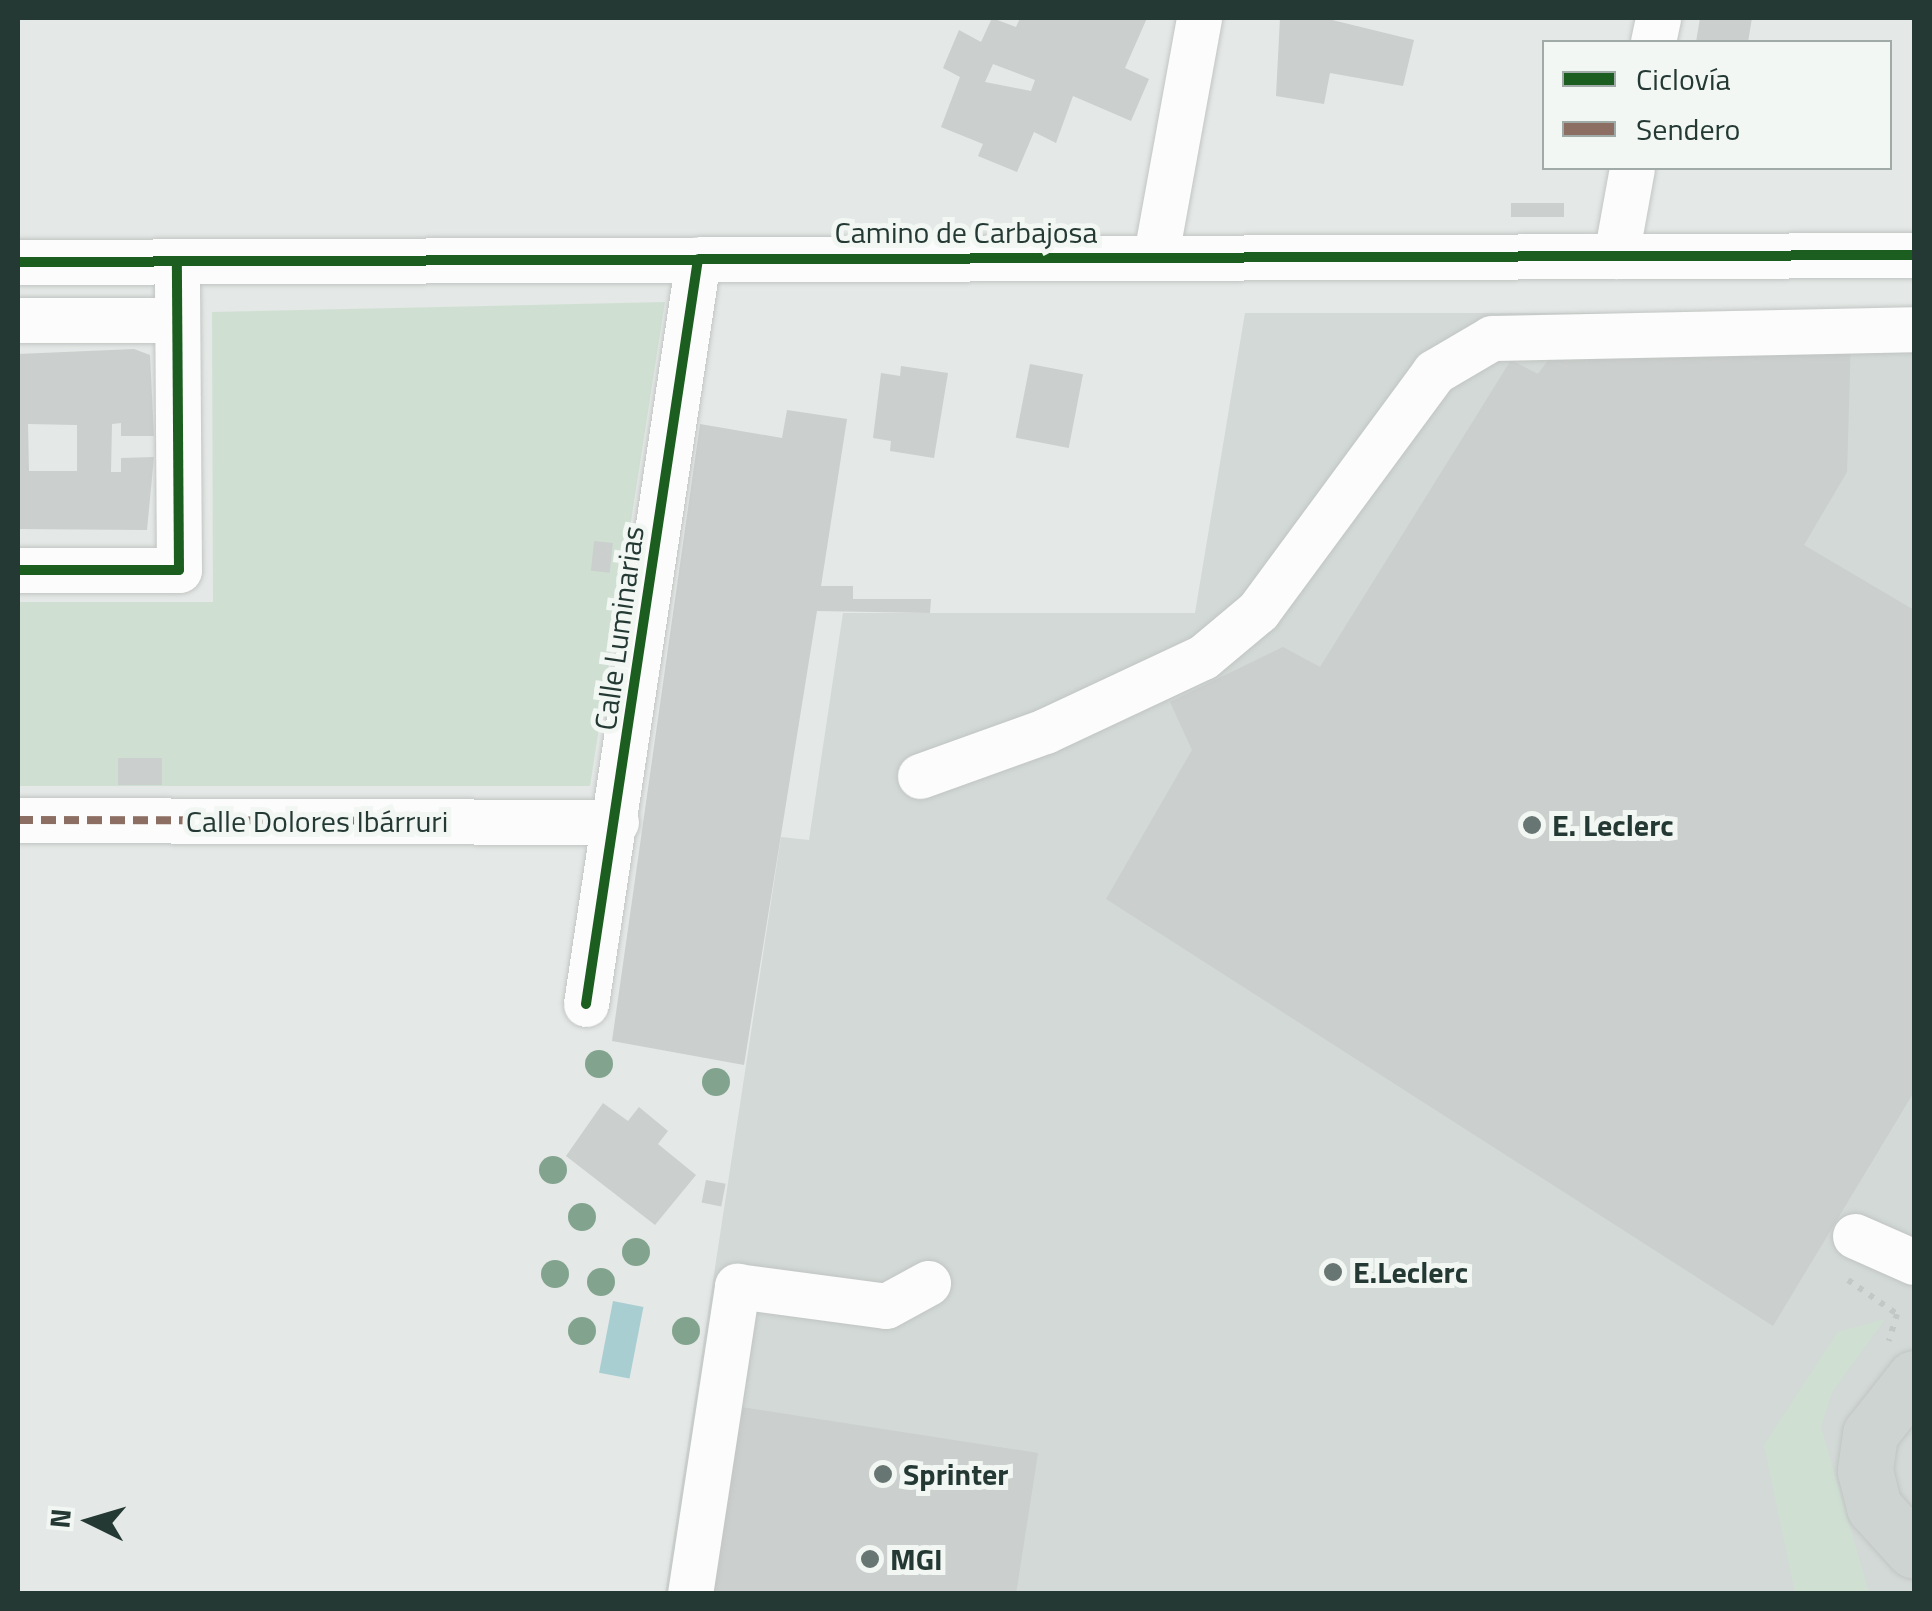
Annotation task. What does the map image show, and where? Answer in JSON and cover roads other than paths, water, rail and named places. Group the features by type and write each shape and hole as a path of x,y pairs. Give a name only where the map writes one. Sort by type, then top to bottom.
{"main road":[{"path":"1902,1360 1870,1434 1870,1489 1905,1544 1904,1594"}],"street":[{"path":"1156,255 1199,18"},
{"path":"1616,256 1632,170"},
{"name":"Camino de Carbajosa","path":"18,262 1914,255"},
{"name":"Calle Luminarias","path":"586,1004 698,260"},
{"path":"18,570 179,570 178,263"},
{"path":"18,320 176,320"},
{"path":"920,776 1045,732 1203,657 1258,612 1434,372 1492,338 1914,329"},
{"name":"Calle Dolores Ibárruri","path":"18,820 616,822"},
{"path":"1845,1253 1914,1262"},
{"path":"690,1594 736,1286 886,1306 928,1283"}],"water":[{"path":"613,1301 643,1307 630,1379 599,1373"}],"place":[{"name":"E. Leclerc","path":"1532,825"},
{"name":"E.Leclerc","path":"1333,1272"},
{"name":"Sprinter","path":"883,1474"},
{"name":"MGI","path":"870,1559"}]}
